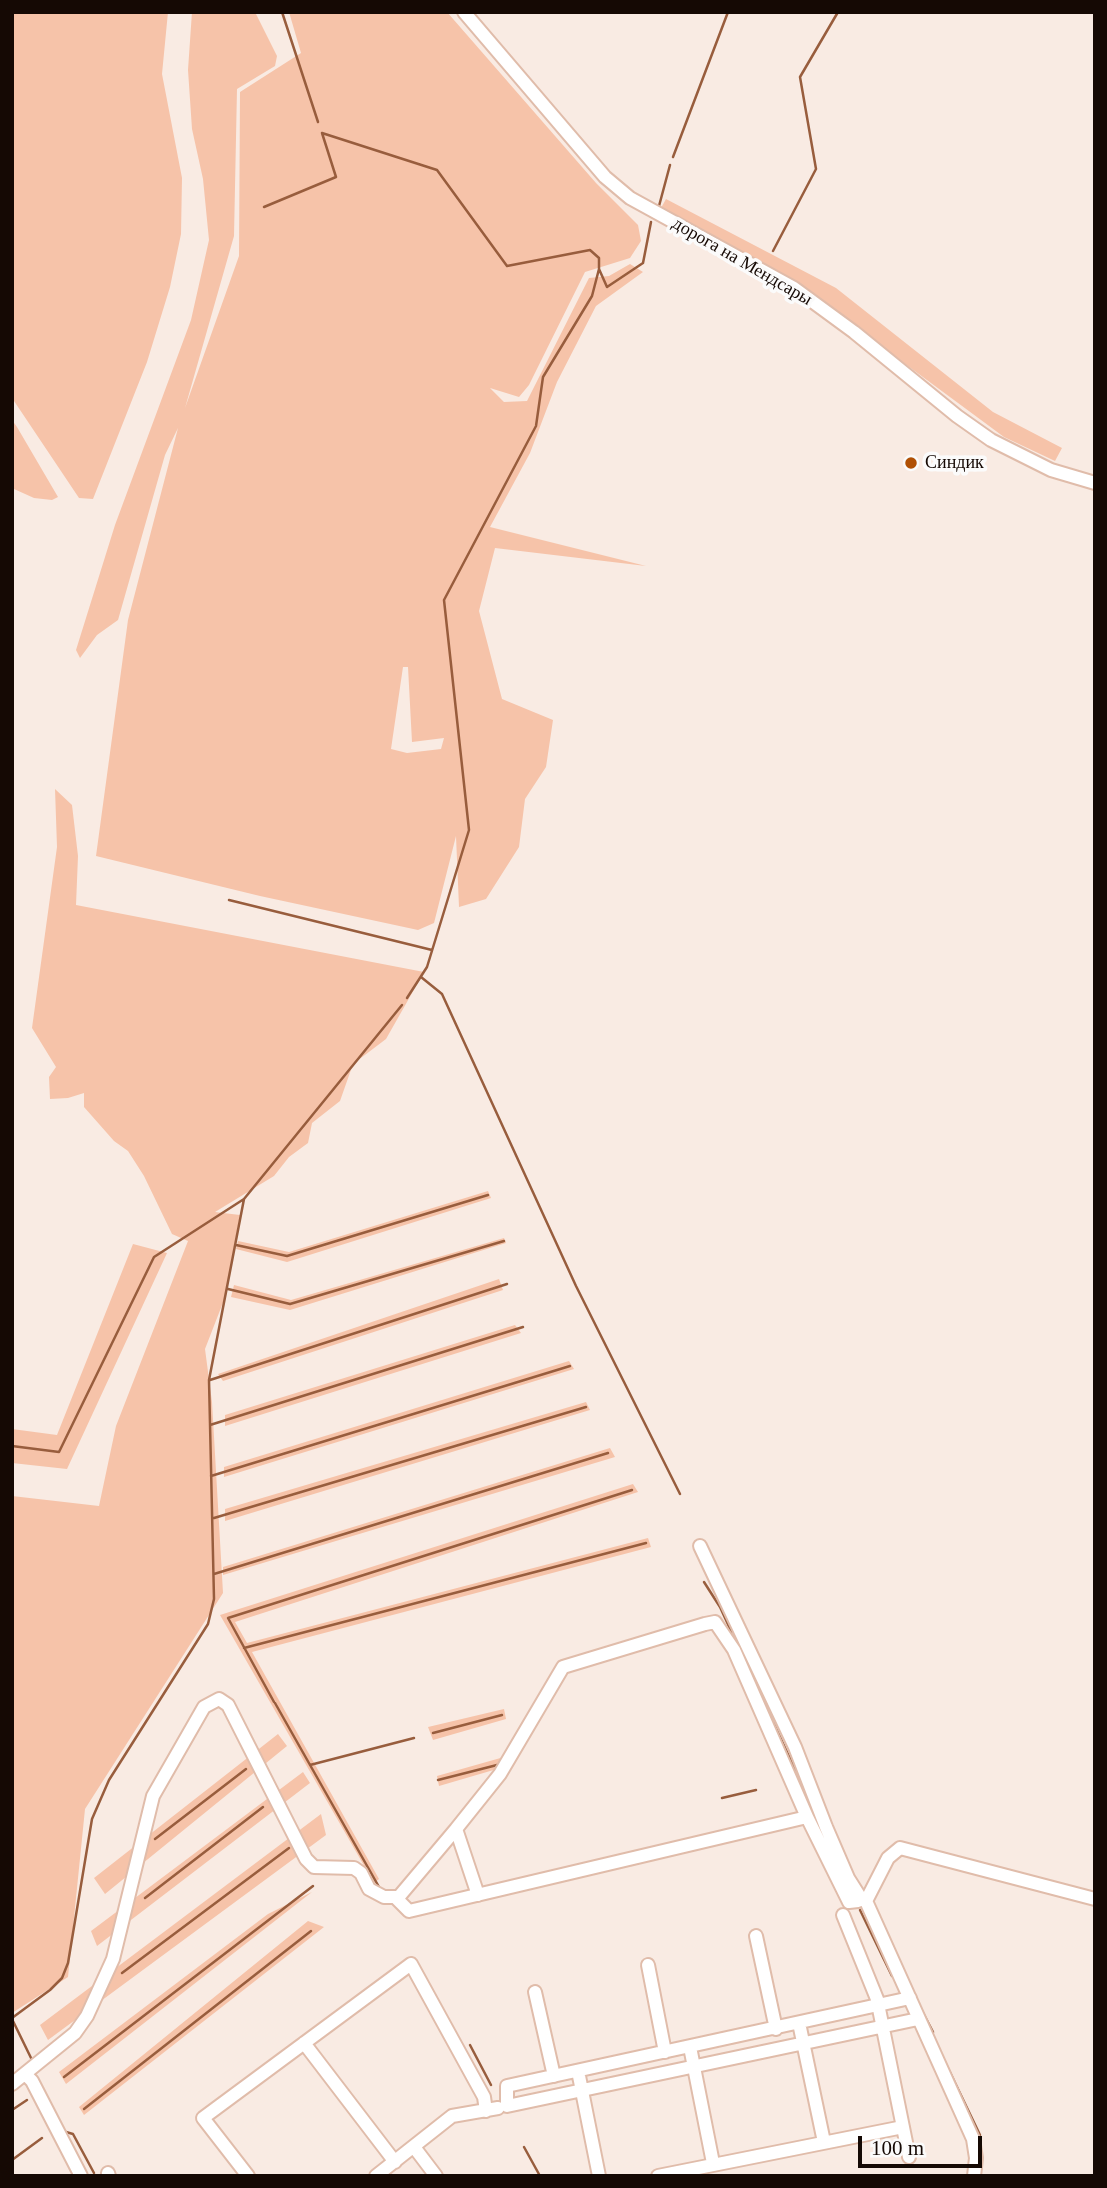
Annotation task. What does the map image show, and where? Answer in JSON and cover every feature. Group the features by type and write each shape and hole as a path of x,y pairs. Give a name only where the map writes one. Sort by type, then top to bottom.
{"street":[{"name":"дорога на Мендсары","path":"464,12 605,177 630,198 794,288 991,440 1051,470 1095,483"},
{"path":"700,1546 795,1747 848,1878 863,1899 973,2140 976,2158 974,2176"},
{"path":"398,1897 500,1774 563,1667 715,1622 733,1650 807,1817 849,1902 863,1899 888,1858 900,1849 1095,1899"},
{"path":"12,2084 75,2033 87,2016 113,1959 153,1796 204,1707 219,1699 228,1705 306,1859 314,1867 354,1868 361,1873 369,1889 384,1896 398,1897"},
{"path":"398,1897 409,1910 807,1817"},
{"path":"456,1829 478,1895"},
{"path":"843,1915 877,1999 909,2157"},
{"path":"756,1936 776,2029"},
{"path":"248,2176 203,2118 411,1964 492,2109 452,2116 376,2176"},
{"path":"648,1965 665,2052"},
{"path":"535,1992 554,2076"},
{"path":"910,1998 507,2086 507,2106 918,2020"},
{"path":"799,2023 824,2142"},
{"path":"304,2043 395,2162"},
{"path":"690,2047 713,2163"},
{"path":"578,2071 599,2176"},
{"path":"25,2074 32,2081 81,2176"},
{"path":"658,2176 903,2127"},
{"path":"414,2147 436,2176"}],"shaded area":[{"path":"12,12 168,12 162,74 182,178 181,234 170,287 147,362 93,499 79,498 12,398"},
{"path":"192,12 255,12 277,56 275,66 237,89 234,236 185,408 239,256 240,92 301,53 289,12 447,12 596,183 638,225 641,241 630,258 585,272 529,385 519,397 490,388 504,402 527,401 589,278 609,276 630,264 643,272 596,306 557,382 530,453 490,527 646,566 495,548 479,611 502,699 553,720 546,767 525,799 519,847 486,899 459,907 456,836 434,923 418,930 260,896 96,856 128,620 178,428 165,455 118,620 97,635 80,658 76,650 115,525 191,320 209,240 203,179 192,129 188,70","holes":["403,667 408,667 412,742 444,738 441,749 407,753 391,749"]},
{"path":"666,199 836,288 993,412 1062,448 1055,461 1004,437 793,281 661,208"},
{"path":"12,420 58,497 52,500 34,498 14,489"},
{"path":"55,789 72,805 78,856 76,905 424,972 386,1039 353,1064 340,1101 312,1123 308,1143 289,1157 274,1176 215,1212 240,1215 224,1300 205,1349 212,1402 223,1593 85,1809 68,1977 12,2013 12,1496 99,1506 116,1426 188,1241 172,1234 144,1176 128,1151 114,1141 84,1107 84,1093 68,1098 50,1099 49,1077 56,1067 32,1028 57,847"},
{"path":"488,1191 491,1198 287,1262 236,1249 238,1241 289,1252"},
{"path":"504,1238 506,1243 290,1310 231,1297 234,1285 291,1300"},
{"path":"133,1244 167,1253 67,1469 12,1463 12,1429 57,1435"},
{"path":"499,1279 503,1290 223,1381 218,1374"},
{"path":"515,1325 521,1333 225,1426 225,1415"},
{"path":"569,1361 574,1369 224,1477 224,1467"},
{"path":"586,1402 590,1410 225,1521 225,1509"},
{"path":"610,1448 615,1457 223,1575 223,1567"},
{"path":"633,1484 638,1492 235,1622 247,1643 648,1538 651,1547 252,1652 379,1879 374,1883 220,1615"},
{"path":"504,1709 506,1719 433,1740 428,1727"},
{"path":"278,1734 287,1746 105,1894 94,1878"},
{"path":"504,1757 497,1769 439,1786 437,1776"},
{"path":"303,1772 310,1783 97,1946 91,1931"},
{"path":"321,1814 326,1835 48,2040 40,2025"},
{"path":"312,1892 66,2084 59,2072 268,1914"},
{"path":"308,1921 324,1927 84,2115 79,2107"}],"waterway":[{"path":"282,12 318,122"},
{"path":"673,157 728,12"},
{"path":"773,251 816,169 800,77 838,12"},
{"path":"322,133 437,170 507,266 590,250 599,258 599,269"},
{"path":"264,207 336,177 322,133"},
{"path":"659,206 670,165"},
{"path":"407,998 427,967 469,830 444,600 536,426 543,377 592,296 599,269 607,287 643,263 651,222"},
{"path":"229,900 432,950"},
{"path":"421,977 442,994 576,1286 680,1494"},
{"path":"12,1446 59,1452 154,1257 244,1199 402,1005"},
{"path":"236,1245 287,1256 488,1195"},
{"path":"12,2018 62,1978 68,1963 92,1819 109,1780 208,1624 214,1599 209,1380 244,1199"},
{"path":"228,1289 290,1304 504,1241"},
{"path":"210,1380 507,1284"},
{"path":"210,1425 523,1327"},
{"path":"211,1476 570,1366"},
{"path":"214,1518 586,1407"},
{"path":"214,1574 608,1453"},
{"path":"274,1702 228,1618 632,1490"},
{"path":"244,1648 646,1543"},
{"path":"704,1582 720,1607 737,1644"},
{"path":"753,1679 806,1793"},
{"path":"275,1703 379,1887"},
{"path":"433,1733 502,1715"},
{"path":"310,1765 414,1738"},
{"path":"438,1780 501,1764"},
{"path":"155,1839 246,1769"},
{"path":"722,1798 756,1790"},
{"path":"145,1898 263,1807"},
{"path":"122,1973 289,1848"},
{"path":"64,2077 313,1886"},
{"path":"860,1910 892,1976"},
{"path":"84,2109 311,1931"},
{"path":"922,2011 933,2032"},
{"path":"12,2019 32,2060"},
{"path":"470,2045 491,2085"},
{"path":"945,2062 980,2135"},
{"path":"12,2110 27,2100"},
{"path":"66,2132 73,2134 94,2173"},
{"path":"12,2160 42,2138"},
{"path":"524,2147 540,2176"}],"place":[{"name":"Синдик","path":"911,463"}]}
